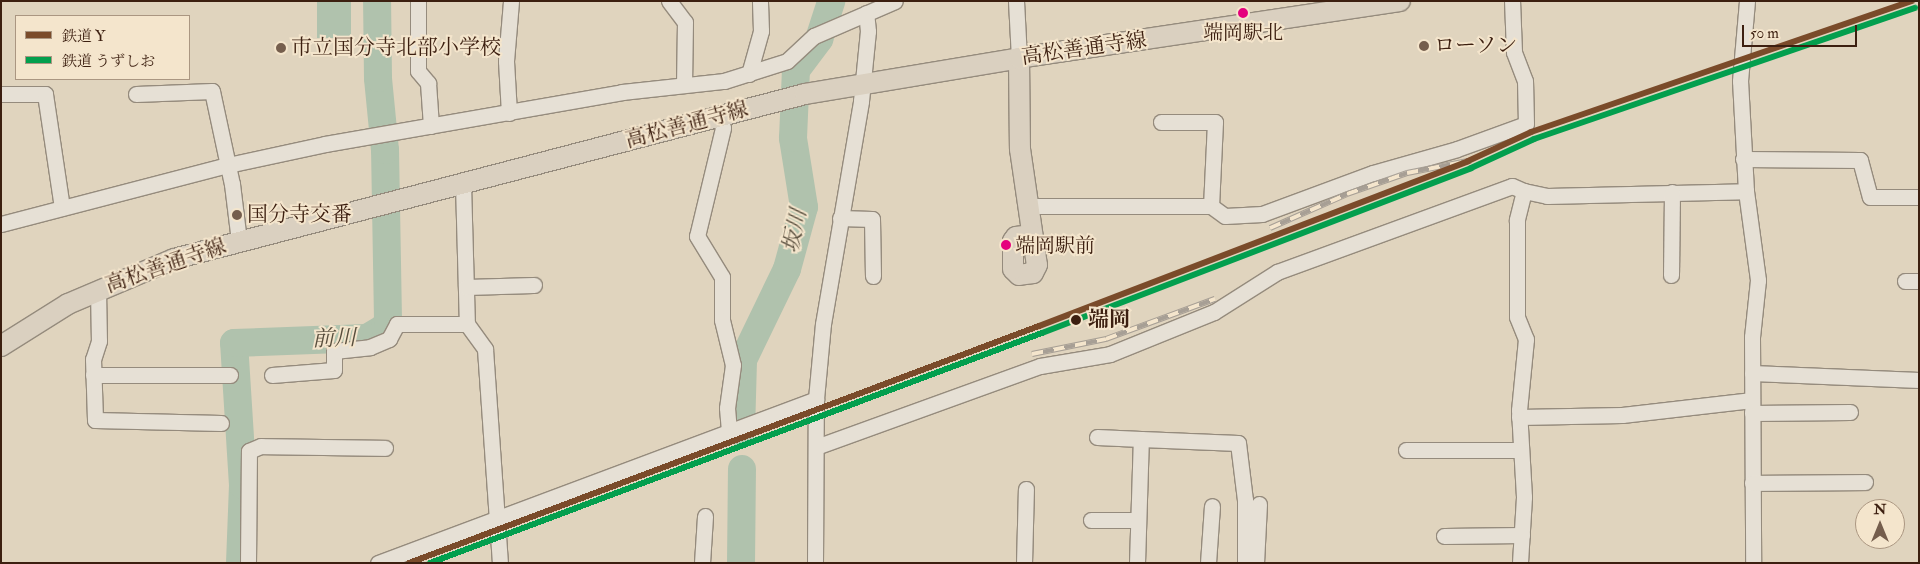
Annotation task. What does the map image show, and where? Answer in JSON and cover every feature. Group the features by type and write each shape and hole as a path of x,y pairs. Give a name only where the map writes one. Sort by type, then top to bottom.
{"main road":[{"name":"高松善通寺線","path":"1,346 68,304 174,259 806,94 862,83 974,68 1018,58 1400,1"},
{"path":"1018,58 1020,149 1032,235"}],"street":[{"path":"418,1 418,71 428,84 430,126"},
{"path":"509,113 506,60 511,1"},
{"path":"669,1 685,22 684,84"},
{"path":"749,74 761,31 760,1"},
{"path":"1016,1 1018,58"},
{"path":"1027,206 1211,206 1226,216 1262,214 1373,173 1457,149 1526,124 1525,81 1514,52 1512,1"},
{"path":"1747,1 1740,81 1743,160 1758,280 1752,373 1753,563"},
{"path":"1,224 228,165 430,126 684,84 724,81 787,60 821,34 891,2"},
{"path":"816,563 816,399 824,324 862,83 868,32 866,13"},
{"path":"136,94 212,91 228,165 239,241"},
{"path":"1,94 45,94 62,208"},
{"path":"720,116 723,128 697,236 722,277 722,320 733,365 727,408 729,430"},
{"path":"1161,122 1215,122 1211,206"},
{"path":"1743,160 1860,160 1870,197 1919,197"},
{"path":"463,184 467,324 485,349 495,518 500,563"},
{"path":"816,447 1040,366 1110,354 1214,312 1277,272 1512,186 1547,196 1746,191"},
{"path":"1520,563 1524,497 1519,450 1519,417 1526,339 1517,316 1517,220 1524,190"},
{"path":"1671,275 1672,192"},
{"path":"840,218 872,219 873,276"},
{"path":"466,287 534,285"},
{"path":"98,290 98,341 93,359 95,420 221,423"},
{"path":"272,375 334,370 334,351 370,347 389,339 397,324 467,324"},
{"path":"1752,373 1919,380"},
{"path":"94,375 230,375"},
{"path":"378,563 816,399"},
{"path":"1519,417 1622,415 1752,407 1850,412"},
{"path":"1097,437 1238,443 1244,491 1245,563"},
{"path":"1137,563 1141,439"},
{"path":"248,563 249,451 261,446 385,448"},
{"path":"1406,450 1519,450"},
{"path":"1752,482 1865,482"},
{"path":"1024,563 1026,489"},
{"path":"1256,563 1259,504"},
{"path":"1208,563 1212,506"},
{"path":"702,563 705,516"},
{"path":"1091,520 1138,520"},
{"path":"1444,536 1522,534"}],"shaded area":[{"path":"317,1 351,1 351,38 317,38"}],"waterway":[{"name":"前川","path":"240,563 243,485 234,343 367,338 385,327 388,320 385,150 378,78 377,1"},
{"name":"坂川","path":"741,432 743,360 787,269 804,207 793,138 796,70 819,39 831,1"},
{"name":"坂川","path":"741,563 742,469"}],"railway":[{"path":"1270,228 1347,194 1407,173 1468,161"},
{"path":"1032,354 1106,339 1215,299"}],"rail line":[{"name":"Y","path":"409,563 1039,326 1468,161 1531,132 1912,1"},
{"name":"うずしお","path":"430,563 1042,333 1471,168 1534,139 1915,8"}],"place":[{"name":"端岡駅北","path":"1243,13"},
{"name":"ローソン","path":"1424,46"},
{"name":"市立国分寺北部小学校","path":"281,48"},
{"name":"国分寺交番","path":"237,215"},
{"name":"端岡駅前","path":"1006,245"},
{"name":"端岡","path":"1076,320"}]}
